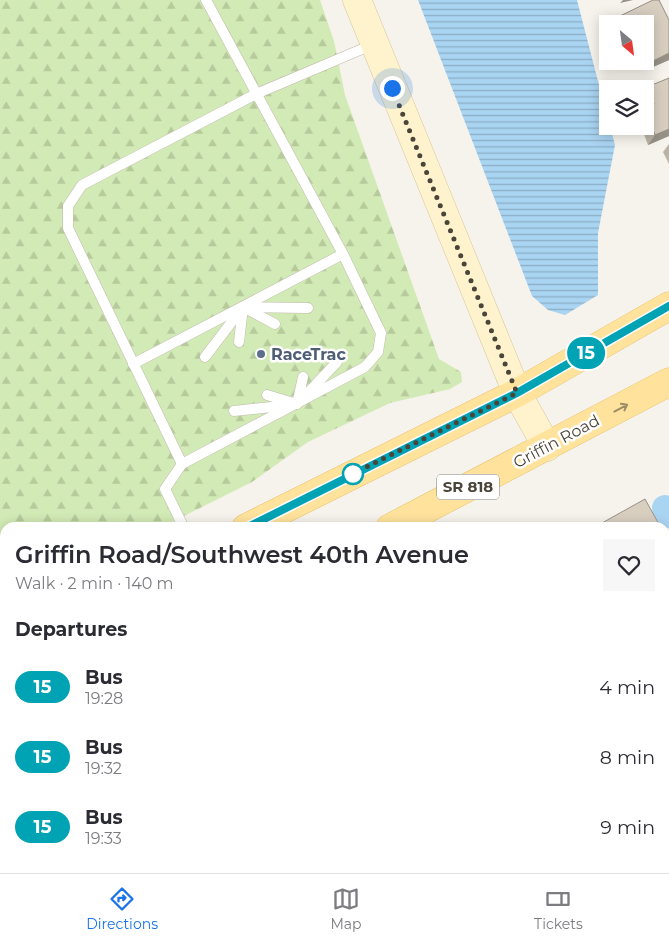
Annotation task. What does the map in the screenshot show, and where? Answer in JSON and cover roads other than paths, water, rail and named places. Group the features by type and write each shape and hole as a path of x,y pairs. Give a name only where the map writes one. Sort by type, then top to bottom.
{"main road":[{"path":"258,522 517,393 669,306"},
{"name":"Griffin Road","path":"402,522 669,382"}],"street":[{"path":"357,0 517,393 547,447"}],"lane":[{"path":"181,522 165,489 182,464 365,367 378,352 381,333 343,254 206,0"},
{"path":"182,464 68,228 68,206 82,185 256,94 374,44"},
{"path":"133,364 343,254"},
{"path":"243,307 308,308"},
{"path":"243,307 275,324"},
{"path":"239,342 243,307"},
{"path":"205,357 243,307"},
{"path":"234,411 297,404 337,362"},
{"path":"297,404 303,377"},
{"path":"267,395 297,404"}],"water":[{"path":"418,0 577,0 599,85 599,135 612,135 615,145 598,233 598,295 565,315 548,310 532,296"}],"waterway":[{"path":"665,508 669,515"}],"place":[{"name":"RaceTrac","path":"261,354"}]}
